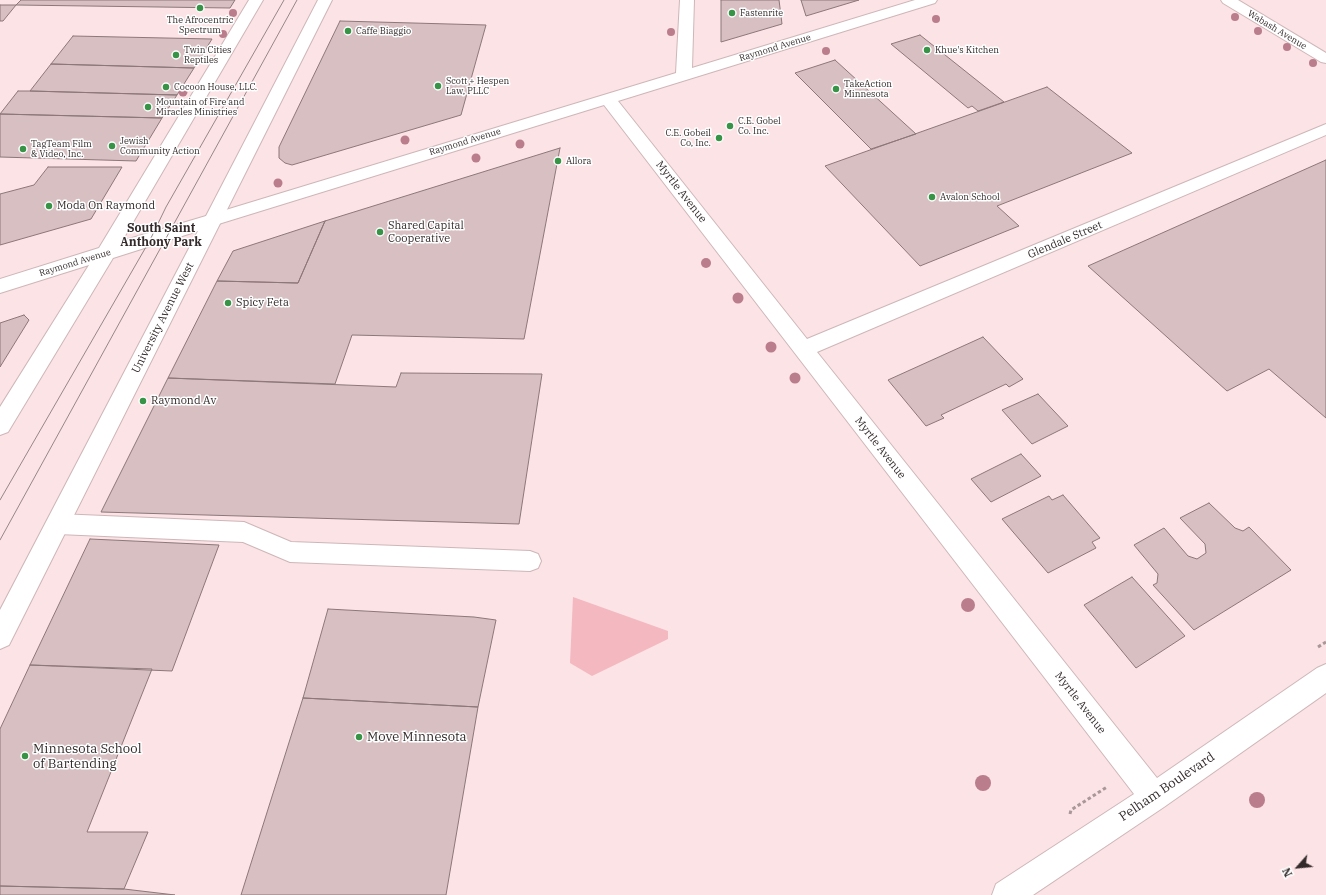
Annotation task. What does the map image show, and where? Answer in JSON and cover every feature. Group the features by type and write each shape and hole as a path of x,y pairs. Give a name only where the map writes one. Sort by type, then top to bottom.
{"street":[{"path":"0,426 106,253 256,0"},
{"name":"University Avenue West","path":"0,636 325,0"},
{"path":"684,75 687,0"},
{"name":"Raymond Avenue","path":"0,286 930,0"},
{"name":"Wabash Avenue","path":"1228,0 1326,59"},
{"name":"Myrtle Avenue","path":"608,98 1154,797"},
{"name":"Glendale Street","path":"803,349 1326,129"},
{"name":"Pelham Boulevard","path":"1007,895 1154,797 1326,677"}],"lane":[{"path":"58,524 244,532 290,552 530,561"}],"shaded area":[{"path":"573,597 668,631 668,639 592,676 570,663"}],"building":[{"path":"21,0 235,0 230,8 16,5"},
{"path":"721,0 779,0 782,24 721,42"},
{"path":"801,0 859,0 806,16"},
{"path":"0,5 16,5 3,21 0,21"},
{"path":"340,21 486,25 461,115 292,165 285,163 279,158 279,147"},
{"path":"920,35 1004,102 978,111 972,106 968,108 891,44"},
{"path":"73,36 212,39 194,68 51,64"},
{"path":"835,60 916,134 871,149 795,73"},
{"path":"51,64 194,68 177,95 30,91"},
{"path":"1047,87 1132,153 997,206 1019,226 920,266 825,166"},
{"path":"18,91 177,95 162,118 0,114"},
{"path":"0,114 162,118 136,161 0,157"},
{"path":"560,148 524,339 352,335 335,384 168,378 217,281 298,283 325,221"},
{"path":"1326,160 1326,418 1269,369 1227,391 1088,266"},
{"name":"Moda On Raymond","path":"48,167 122,167 91,219 0,245 0,194 34,185"},
{"path":"325,221 298,283 217,281 233,251"},
{"path":"24,315 29,320 0,367 0,323"},
{"path":"983,337 1023,379 1009,387 1006,384 941,415 944,418 926,426 888,380"},
{"path":"401,373 542,374 519,524 101,512 168,378 396,387"},
{"path":"1038,394 1068,426 1032,444 1002,410"},
{"path":"1021,454 1041,476 991,502 971,479"},
{"path":"1063,495 1100,538 1092,542 1096,548 1048,573 1002,519 1049,496 1052,500"},
{"path":"1209,503 1235,528 1243,531 1249,527 1291,570 1194,630 1153,585 1157,583 1158,574 1134,545 1164,528 1188,556 1197,559 1206,553 1205,544 1180,518"},
{"path":"90,539 219,545 172,671 30,665"},
{"path":"1132,577 1185,636 1136,668 1084,605"},
{"path":"328,609 474,617 496,620 478,707 303,698"},
{"path":"30,665 152,669 87,832 148,832 124,889 0,886 0,729"},
{"path":"303,698 478,707 446,895 241,895"},
{"path":"0,886 124,889 175,895 0,895"}],"tram line":[{"path":"0,500 150,240 166,207 284,0"},
{"path":"0,540 297,0"}],"place":[{"name":"The Afrocentric Spectrum","path":"200,8"},
{"name":"Fastenrite","path":"732,13"},
{"name":"Caffe Biaggio","path":"348,31"},
{"name":"Khue's Kitchen","path":"927,50"},
{"name":"Twin Cities Reptiles","path":"176,55"},
{"name":"Scott + Hespen Law, PLLC","path":"438,86"},
{"name":"Cocoon House, LLC.","path":"166,87"},
{"name":"TakeAction Minnesota","path":"836,89"},
{"name":"Mountain of Fire and Miracles Ministries","path":"148,107"},
{"name":"C.E. Gobel Co. Inc.","path":"730,126"},
{"name":"C.E. Gobeil Co, Inc.","path":"719,138"},
{"name":"Jewish Community Action","path":"112,146"},
{"name":"TagTeam Film & Video, Inc.","path":"23,149"},
{"name":"Allora","path":"558,161"},
{"name":"Avalon School","path":"932,197"},
{"name":"Moda On Raymond","path":"49,206"},
{"name":"Shared Capital Cooperative","path":"380,232"},
{"name":"Spicy Feta","path":"228,303"},
{"name":"Raymond Av","path":"143,401"},
{"name":"Move Minnesota","path":"359,737"},
{"name":"Minnesota School of Bartending","path":"25,756"}],"district":[{"name":"South Saint Anthony Park","path":"161,236"}]}
